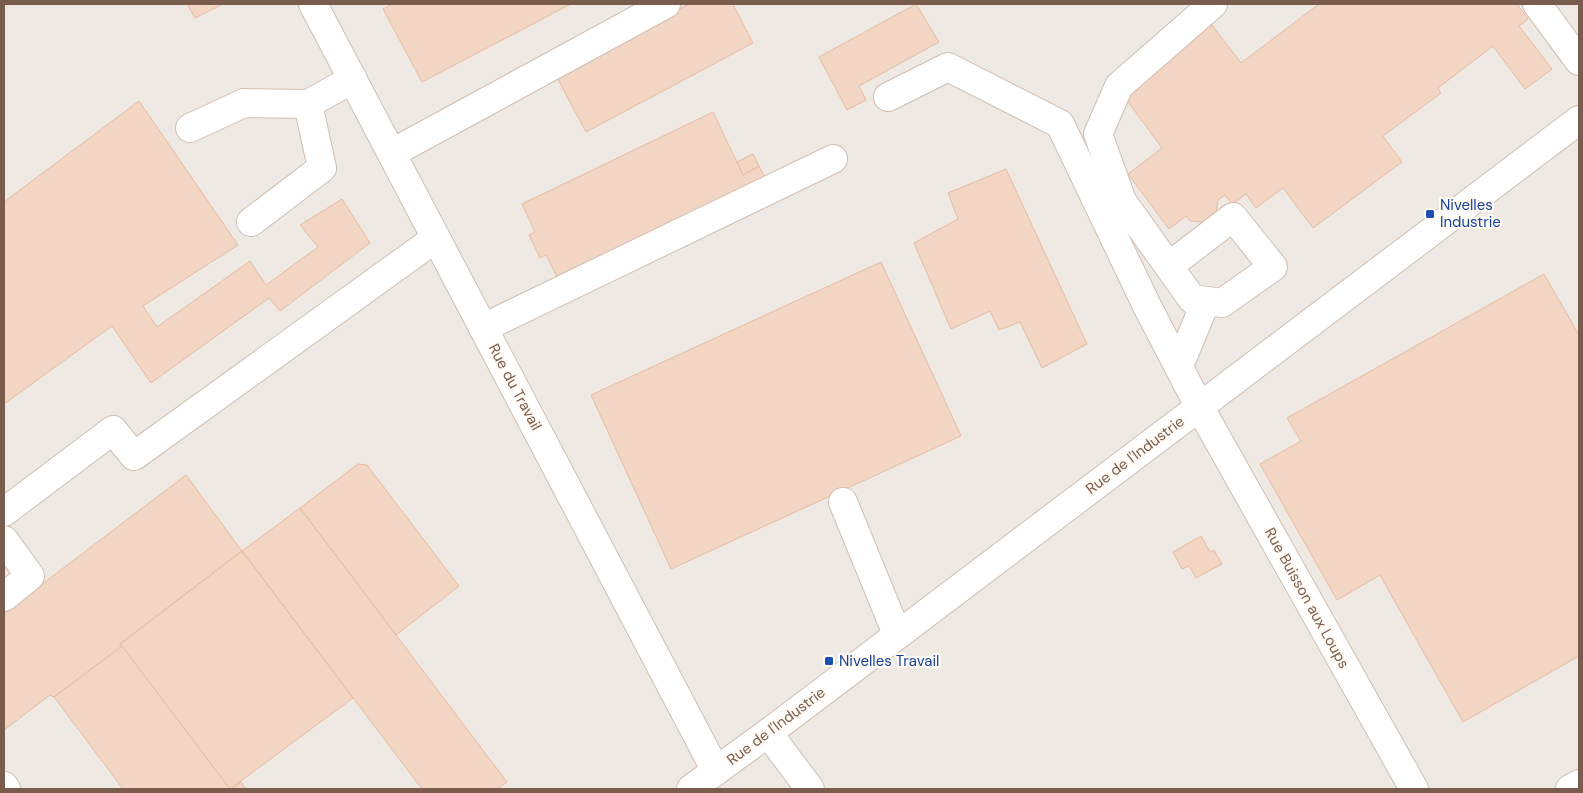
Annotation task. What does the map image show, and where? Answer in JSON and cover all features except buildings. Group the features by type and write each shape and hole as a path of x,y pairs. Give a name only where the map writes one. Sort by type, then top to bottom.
{"street":[{"name":"Rue du Travail","path":"313,4 716,771"},
{"path":"392,153 666,4"},
{"path":"1169,266 1233,217 1273,267 1222,303 1192,299 1122,201 1098,134 1119,86 1213,4"},
{"path":"1537,4 1579,61"},
{"name":"Rue Buisson aux Loups","path":"888,97 948,67 1060,124 1200,406 1414,789"},
{"path":"190,128 244,103 308,104 353,79"},
{"path":"251,222 322,168 308,104"},
{"name":"Rue de l'Industrie","path":"691,789 768,733 1579,120"},
{"path":"484,328 833,159"},
{"path":"4,512 113,430 134,456 436,238"},
{"path":"1179,366 1206,301"},
{"path":"843,502 897,634"},
{"path":"4,540 30,576 4,596"},
{"path":"768,733 810,789"},
{"path":"1570,789 1579,784"}],"shaded area":[{"path":"4,4 1579,4 1579,789 4,789"}],"place":[{"name":"Nivelles Industrie","path":"1430,214"},
{"name":"Nivelles Travail","path":"829,661"}]}
